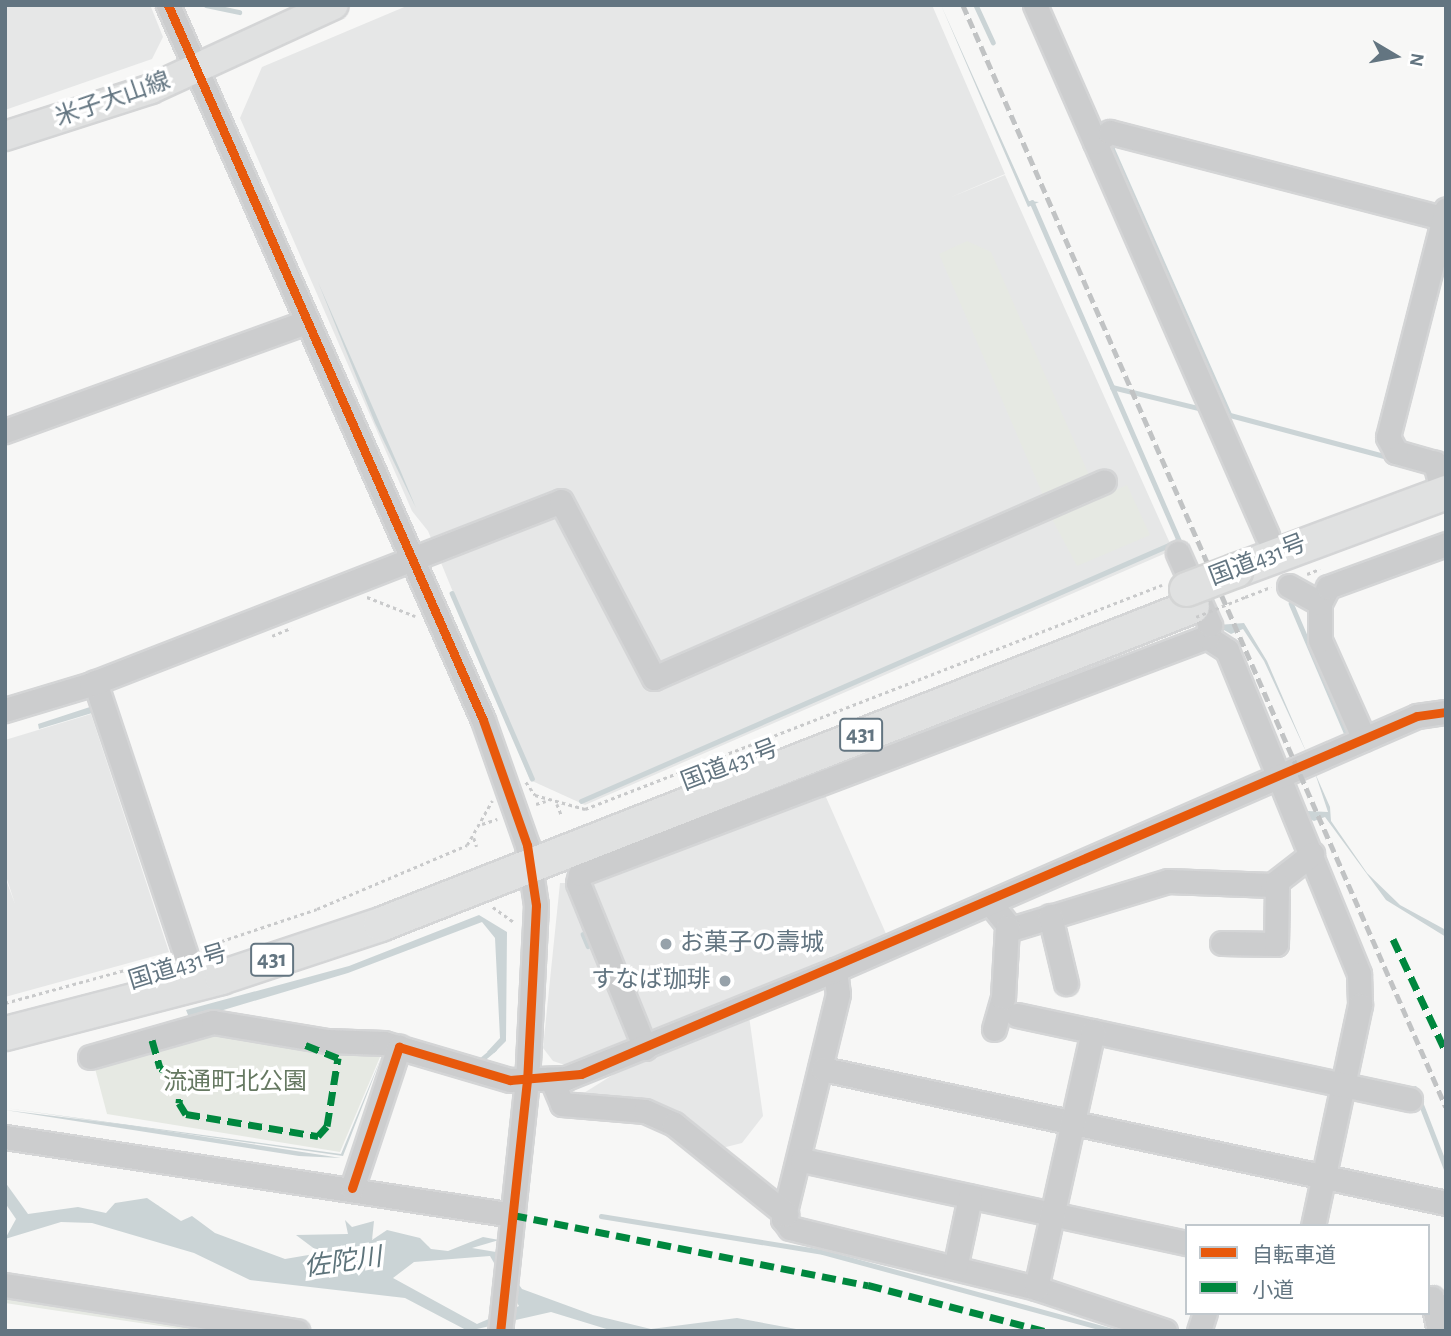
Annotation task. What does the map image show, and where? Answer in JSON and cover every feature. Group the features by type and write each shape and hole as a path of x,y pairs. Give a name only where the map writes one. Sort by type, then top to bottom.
{"highway":[{"name":"国道431号","path":"1240,585 1442,485"},
{"name":"国道431号","path":"5,1033 221,977 529,854 1240,585 1446,511"},
{"name":"国道431号","path":"5,1016 187,968 529,854"}],"main road":[{"name":"米子大山線","path":"5,136 195,71 304,11 334,5"}],"street":[{"path":"168,5 514,796 529,854 536,905 527,1080 500,1331"},
{"path":"1035,5 1266,535"},
{"path":"1095,142 1110,132 1445,215 1388,442 1396,452 1435,463 1442,485"},
{"path":"5,431 306,322"},
{"path":"5,710 95,682 561,501 654,678 1104,481"},
{"path":"1364,739 1320,640 1320,603 1328,587 1446,544"},
{"path":"1178,553 1210,625 1190,606"},
{"path":"1289,586 1320,603"},
{"path":"1190,606 1227,650 1282,776 1362,988 1313,1224"},
{"path":"645,1048 578,883 580,874 1190,606"},
{"path":"95,682 185,953"},
{"path":"90,1057 214,1022 398,1047 527,1080 552,1080 645,1048 835,970 1436,709 1446,712"},
{"path":"1007,927 1176,880 1277,884 1312,854"},
{"path":"1222,943 1276,944 1277,884"},
{"path":"990,903 1007,927 1003,998 994,1028"},
{"path":"1050,916 1066,983"},
{"path":"835,970 838,994 802,1160 786,1214 790,1228 1036,1288 1166,1331"},
{"path":"1017,1015 1410,1099"},
{"path":"1036,1288 1093,1031"},
{"path":"352,1188 398,1047"},
{"path":"823,1069 1446,1203"},
{"path":"552,1080 562,1104 645,1111 674,1124 786,1214"},
{"path":"5,1137 352,1188 512,1220"},
{"path":"802,1160 1185,1243"},
{"path":"955,1268 970,1197"},
{"path":"5,1285 297,1331"},
{"path":"1435,1298 1439,1331"}],"path":[{"path":"522,772 535,795 557,804 585,809 1190,606 1240,585"},
{"path":"359,599 390,602 419,618"},
{"path":"5,1003 185,953 317,909 474,838 494,795"},
{"path":"536,804 547,800"},
{"path":"557,804 561,814"},
{"path":"482,824 497,818"},
{"path":"474,838 477,847"},
{"path":"497,900 501,912"},
{"path":"486,903 508,916 520,931"},
{"path":"508,916 516,912"}],"shaded area":[{"path":"5,5 151,7 163,37 152,59 5,110"},
{"path":"409,5 932,5 1005,174 949,198 1005,175 1173,550 585,805 530,780 428,531 412,511 240,118 262,67"},
{"path":"91,714 169,952 5,997 5,877 15,904 5,873 5,740"},
{"name":"お菓子の壽城","path":"822,788 887,936 655,1034 586,885 588,877"},
{"path":"560,883 565,883 630,1032 621,1051 571,1067 553,1061 543,1048"},
{"name":"お菓子の壽城","path":"749,1016 763,1116 742,1143 718,1149 579,1096 619,1071"}],"green space":[{"path":"967,241 991,252 1089,475 1043,495 939,254"},
{"path":"1127,485 1150,535 1077,566 1052,519"},
{"name":"流通町北公園","path":"217,1028 383,1050 340,1152 107,1114 93,1061"},
{"path":"5,1288 282,1331 194,1331 5,1303"}],"water":[{"path":"941,5 1029,201 1039,202 1028,207"},
{"path":"318,282 401,472 416,508 375,423"},
{"path":"1175,539 1182,541 1218,625 1244,623 1267,661 1308,756 1264,661 1243,629 1231,634 1217,626"},
{"path":"96,705 177,950 171,952 92,713 39,729 38,724"},
{"path":"1315,773 1330,807 1331,821 1367,873 1400,905 1444,929 1446,937 1386,900 1325,817 1314,821 1287,810 1328,812"},
{"path":"479,915 507,932 506,1041 494,1053 487,1052 500,1038 495,938 482,922 348,973 190,1020 186,1010 349,966"},
{"path":"383,1053 343,1156 5,1108 341,1154"},
{"path":"5,1110 128,1125 341,1158 299,1156"},
{"name":"佐陀川","path":"5,1182 28,1214 78,1207 106,1213 115,1203 147,1198 181,1221 192,1216 215,1233 285,1259 320,1253 296,1235 348,1234 345,1220 352,1227 374,1221 372,1240 387,1230 420,1238 431,1249 448,1251 483,1237 499,1240 472,1248 496,1252 522,1289 593,1315 651,1329 737,1318 807,1331 613,1331 551,1312 468,1331 405,1298 250,1280 194,1253 92,1223 61,1222 5,1239 16,1219 5,1203","holes":["490,1256 519,1306 477,1324 393,1278 414,1262"]}],"waterway":[{"path":"206,5 239,12"},
{"path":"976,5 993,42"},
{"path":"1116,141 1112,148 1230,415 1388,457"},
{"path":"1032,202 1180,542"},
{"path":"1112,387 1202,409"},
{"path":"581,801 1178,541"},
{"path":"452,593 532,778"},
{"path":"1291,603 1349,739"},
{"path":"583,934 588,946"},
{"path":"481,1060 494,1049"},
{"path":"1415,1088 1446,1168"},
{"path":"601,1216 823,1252 1113,1331"}],"railway":[{"path":"963,5 1446,1107"}],"marked path":[{"path":"1393,939 1446,1052"},
{"path":"152,1040 160,1068 182,1078 179,1103 186,1114 318,1136 327,1126 338,1058 305,1045"},
{"path":"513,1215 868,1285 1045,1331"}],"cycle path":[{"path":"168,5 483,720 527,845 536,905 527,1080 500,1331"},
{"path":"352,1188 399,1047 510,1080 581,1074 1417,716 1446,712"}],"place":[{"name":"お菓子の壽城","path":"666,944"},
{"name":"すなば珈琲","path":"725,981"}]}
